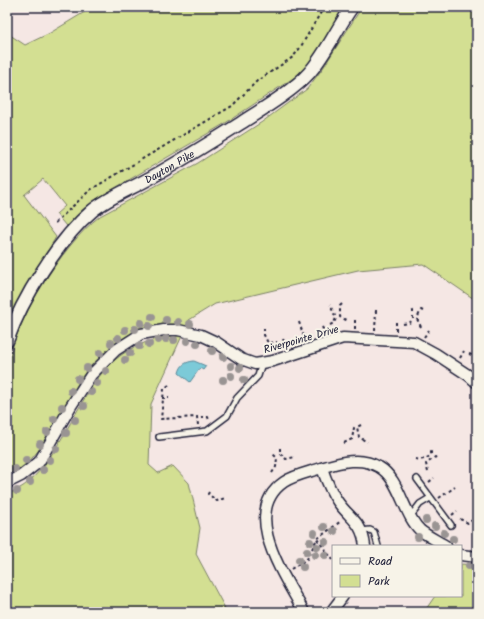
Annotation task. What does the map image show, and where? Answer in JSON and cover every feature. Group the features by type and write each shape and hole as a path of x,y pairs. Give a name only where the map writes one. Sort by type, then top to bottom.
{"street":[{"name":"Dayton Pike","path":"7,341 20,309 39,277 69,235 93,210 228,131 266,107 303,79 320,57 352,7"},
{"name":"Riverpointe Drive","path":"7,483 21,476 39,462 71,406 91,375 116,350 140,334 164,330 191,333 216,342 241,359 255,364 343,338 414,342 456,367 477,384"},
{"path":"304,612 270,545 265,529 265,518 269,499 276,489 285,481 340,462 368,462 381,468 398,492 410,517 420,530 444,545"},
{"path":"322,468 338,503 349,514 361,531 365,545"},
{"path":"462,554 477,557"},
{"path":"331,612 342,597"}],"lane":[{"path":"159,437 207,431 227,416 237,398 258,376 262,363"},
{"path":"417,479 451,525"},
{"path":"410,517 420,504 432,500"},
{"path":"361,531 370,530 374,532 378,545"}],"path":[{"path":"55,223 90,190 232,106 257,81 293,57 300,48 324,7"},
{"path":"342,304 340,306 340,317 348,321"},
{"path":"330,305 336,318 334,323 330,325"},
{"path":"403,324 409,323 413,320 413,311 411,308"},
{"path":"375,332 376,310"},
{"path":"421,327 417,319 421,310 423,311"},
{"path":"355,320 355,330"},
{"path":"299,322 306,343"},
{"path":"396,322 396,334"},
{"path":"322,327 326,337"},
{"path":"264,328 264,334 268,343 277,342"},
{"path":"424,339 429,330"},
{"path":"283,339 286,350"},
{"path":"459,360 464,351"},
{"path":"469,354 477,357"},
{"path":"169,385 164,389 161,419 198,417"},
{"path":"162,398 169,398"},
{"path":"186,413 186,418"},
{"path":"361,425 357,427 359,437 367,442"},
{"path":"344,442 352,439 354,428 351,426"},
{"path":"280,448 280,453 286,459 295,457"},
{"path":"416,459 422,460 427,458 430,455 431,450"},
{"path":"272,473 277,464 277,458 273,454"},
{"path":"428,472 426,464 435,457 436,458"},
{"path":"432,500 455,487"},
{"path":"209,492 208,494 217,502 225,498"},
{"path":"284,574 307,559 317,538 349,514"},
{"path":"460,519 468,523 477,517"},
{"path":"317,538 332,559"}],"green space":[{"path":"93,7 347,7 304,71 224,124 93,201 66,226 56,214 65,206 43,179 24,195 56,237 14,308 7,326 7,33 25,45 50,33"},
{"path":"362,7 477,7 477,301 423,264 358,270 215,304 189,320 187,326 162,325 143,328 116,344 90,367 81,378 56,425 35,455 24,465 7,474 6,385 11,354 18,332 28,310 41,287 70,246 85,229 100,216 198,163 262,122 307,89 323,68"},
{"path":"165,336 182,336 151,404 149,465 158,473 173,466 189,483 200,528 196,554 227,612 7,612 7,494 24,485 39,471 65,433 89,391 102,373 116,359 145,342"},
{"path":"462,564 477,565 477,612 424,612 434,597 462,597"}],"water":[{"path":"194,361 206,366 203,370 200,368 190,382 179,373 184,364"}]}
